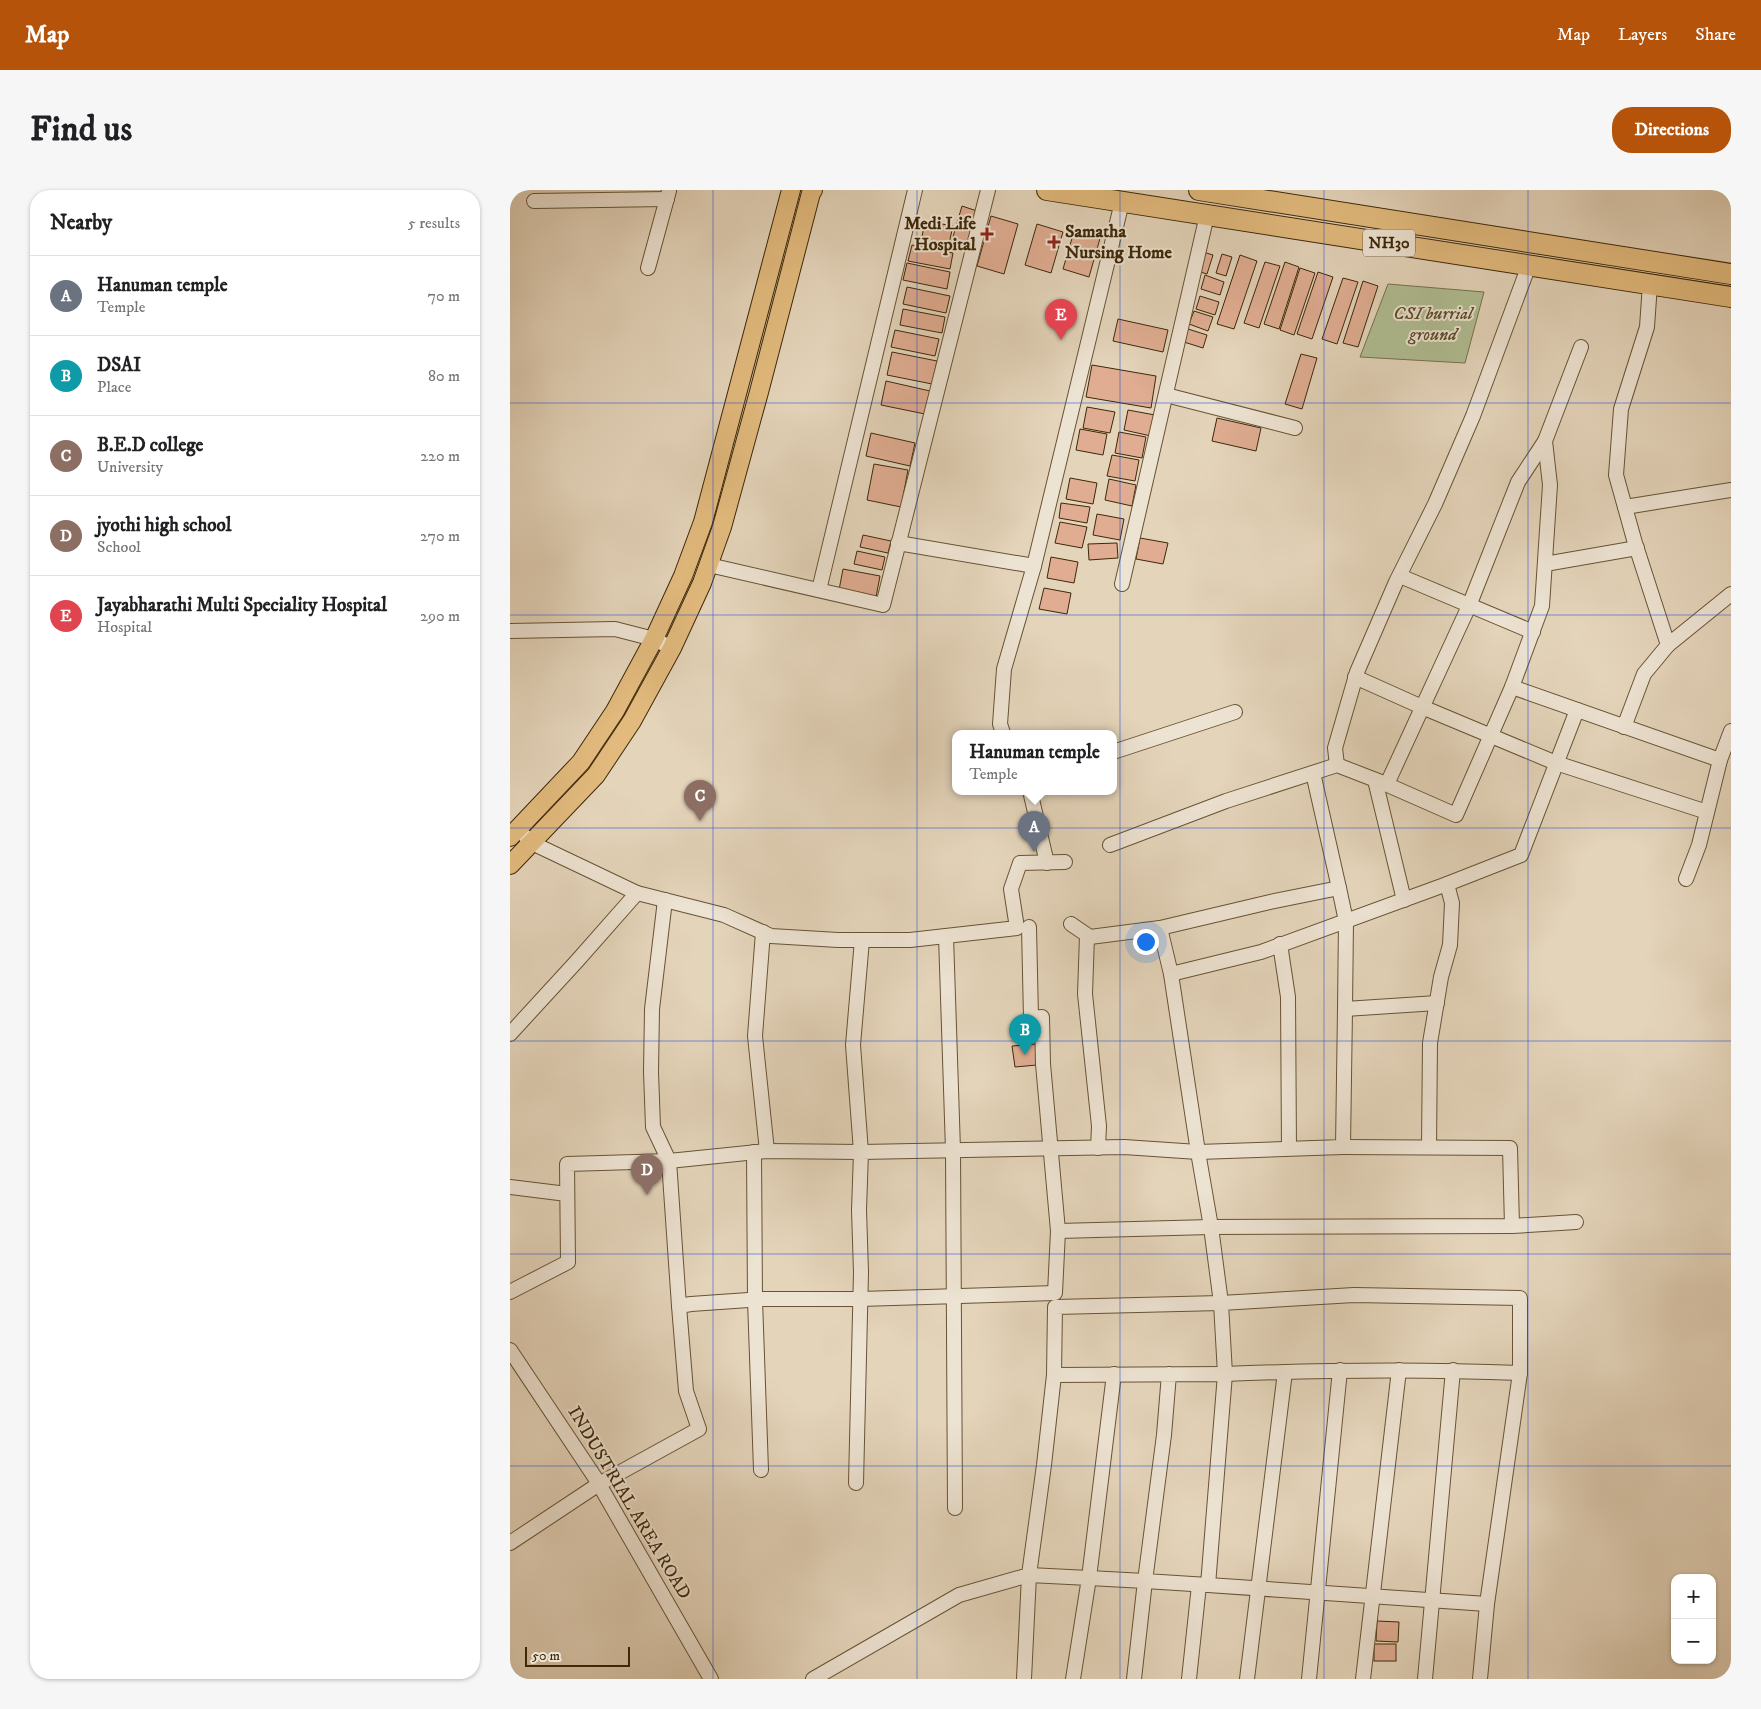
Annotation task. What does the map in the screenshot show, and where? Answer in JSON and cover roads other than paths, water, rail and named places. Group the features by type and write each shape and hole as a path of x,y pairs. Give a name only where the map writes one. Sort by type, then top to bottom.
{"highway":[{"name":"NH30","path":"1047,190 1731,297"},
{"name":"NH30","path":"1199,190 1731,274"}],"main road":[{"path":"514,834 581,762 615,711 654,639 683,576 703,522 791,190"},
{"path":"510,865 596,775 632,721 672,648 702,584 722,528 813,190"},
{"path":"615,711 632,721"},
{"path":"581,762 596,775"}],"street":[{"path":"819,590 915,190"},
{"path":"708,565 882,605 988,190"},
{"path":"534,201 668,194 648,268"},
{"path":"1002,730 1000,724 1004,669 1034,566 1122,202"},
{"path":"1122,584 1207,215"},
{"path":"1337,765 1335,748 1355,677 1400,576 1436,504 1473,416 1529,265"},
{"path":"1650,284 1647,327 1621,409 1616,475 1668,645"},
{"path":"1404,900 1381,782 1422,707 1469,606 1518,482 1545,441 1581,347"},
{"path":"1166,395 1295,428"},
{"path":"1110,845 1226,801 1337,765 1456,815 1512,687 1542,606 1550,485 1545,441"},
{"path":"1625,506 1731,490"},
{"path":"898,543 1034,566"},
{"path":"1545,564 1637,548"},
{"path":"1400,576 1533,632"},
{"path":"1624,726 1644,674 1668,645 1731,594"},
{"path":"510,631 615,629 654,639 672,648"},
{"path":"1355,677 1556,763 1707,812"},
{"path":"1512,687 1720,760"},
{"path":"1171,974 1261,952 1521,855 1576,710"},
{"path":"1117,751 1235,712"},
{"path":"1686,879 1699,845 1720,760 1731,732"},
{"path":"1313,773 1346,921 1343,1146"},
{"path":"1031,795 1047,863"},
{"path":"514,834 637,893 724,915 772,936 910,940 1017,928 1010,889 1020,864 1065,862"},
{"path":"1429,1147 1430,1043 1441,977 1450,945 1452,903 1447,884"},
{"path":"1072,924 1090,937 1160,928 1339,888"},
{"path":"510,1034 637,893"},
{"path":"510,1543 599,1484 699,1429 686,1391 669,1161 653,1127 651,1072 652,1009 665,900"},
{"path":"1024,1679 1029,1574 1054,1375 1058,1231 1043,1064 1042,1017 1031,1018 1029,927"},
{"path":"1160,928 1171,974 1198,1152 1212,1228 1221,1303 1225,1374 1203,1585 1190,1679"},
{"path":"761,1470 755,1300 761,1152 755,1036 763,932"},
{"path":"946,936 953,1150 955,1508"},
{"path":"1087,936 1085,994 1098,1126 1098,1148"},
{"path":"856,1483 861,1152 853,1044 862,940"},
{"path":"1280,944 1288,997 1288,1148"},
{"path":"1345,1009 1437,1003"},
{"path":"510,1292 568,1262 566,1164 669,1161 761,1152 1124,1147 1198,1152 1343,1146 1510,1148 1512,1226"},
{"path":"510,1187 567,1194"},
{"path":"1058,1231 1512,1226 1576,1222"},
{"path":"679,1306 755,1300 954,1296 1221,1303 1354,1295 1520,1298 1520,1373 1487,1604 1480,1679"},
{"name":"INDUSTRIAL AREA ROAD","path":"510,1350 599,1484 711,1679"},
{"path":"1054,1375 1225,1374 1340,1370 1452,1370 1520,1373"},
{"path":"1309,1679 1340,1370"},
{"path":"1363,1679 1399,1370"},
{"path":"1425,1679 1452,1370"},
{"path":"1248,1679 1285,1372"},
{"path":"1074,1679 1089,1578 1114,1374"},
{"path":"1134,1679 1164,1435 1169,1374"},
{"path":"813,1679 959,1595 1029,1574 1487,1604"}],"place":[{"name":"Medi Life Hospital","path":"987,234"},
{"name":"Samatha Nursing Home","path":"1054,242"},
{"name":"Jayabharathi Multi Speciality Hospital","path":"1061,340"},
{"name":"B.E.D college","path":"700,821"},
{"name":"Hanuman temple","path":"1034,852"},
{"name":"DSAI","path":"1025,1055"},
{"name":"jyothi high school","path":"647,1195"}],"park label":[{"name":"CSI burrial ground","path":"1433,324"}]}
